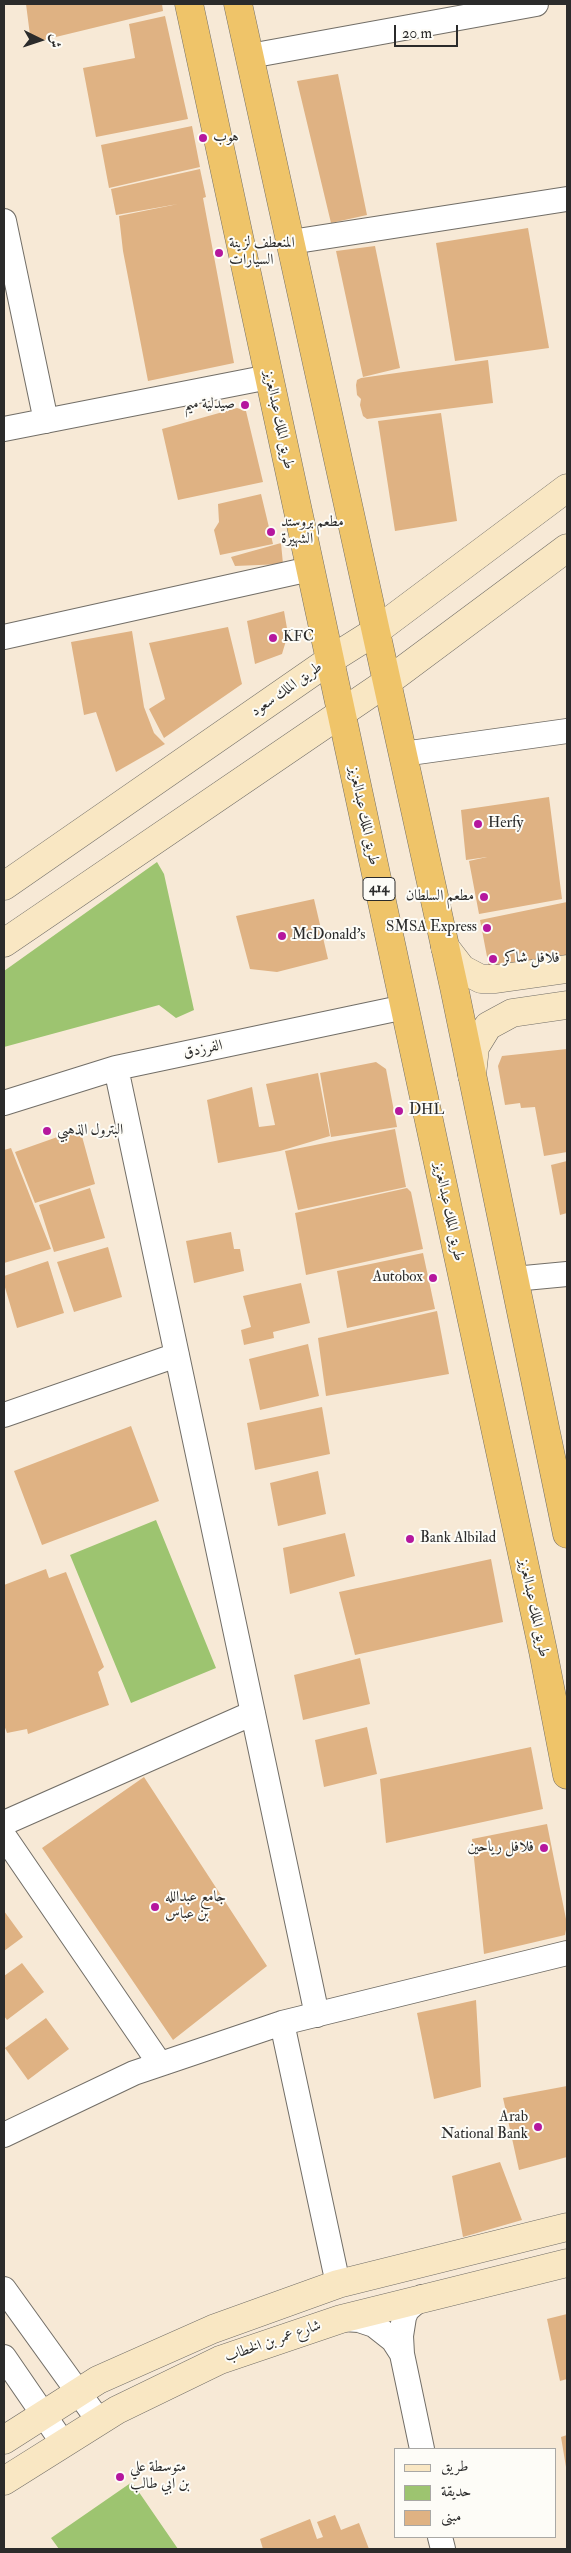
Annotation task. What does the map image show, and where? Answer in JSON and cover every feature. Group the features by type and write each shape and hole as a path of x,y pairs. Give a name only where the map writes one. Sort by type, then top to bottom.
{"highway":[{"name":"طريق الملك عبدالعزيز","path":"188,4 330,660 567,1775"},
{"path":"238,4 445,947 567,1534"}],"street":[{"path":"250,56 536,4"},
{"path":"291,242 567,200"},
{"path":"4,221 46,421"},
{"path":"4,429 269,377"},
{"name":"طريق الملك سعود","path":"5,881 330,660 376,631 567,488"},
{"path":"4,943 387,682 567,548"},
{"path":"4,637 310,569"},
{"path":"403,754 567,731"},
{"path":"445,947 462,969 481,978 496,979 567,969"},
{"path":"472,1075 475,1047 488,1026 512,1013 567,1005"},
{"name":"الفرزدق","path":"10,1099 116,1068 404,1007"},
{"path":"116,1068 317,2014"},
{"path":"514,1279 567,1274"},
{"path":"4,1415 177,1355"},
{"path":"4,1822 253,1713"},
{"path":"4,1836 160,2064"},
{"path":"4,2135 134,2073 282,2023 567,1953"},
{"path":"282,2023 338,2284"},
{"path":"4,2440 98,2380 213,2329 338,2284 567,2227"},
{"name":"شارع عمر بن الخطاب","path":"4,2481 99,2421 220,2360 341,2319 422,2297 567,2262"},
{"path":"4,2288 99,2421"},
{"path":"422,2297 407,2310 404,2317 402,2354 422,2448"},
{"path":"341,2319 359,2320 374,2326 393,2340 402,2354"},
{"path":"4,2358 63,2443"}],"green space":[{"path":"157,862 164,874 194,1010 176,1018 159,1005 4,1047 4,971"},
{"path":"156,1520 216,1668 131,1703 70,1555"},
{"path":"132,2482 178,2549 59,2549 51,2538"}],"building":[{"path":"26,4 162,4 163,11 31,43"},
{"path":"165,16 188,119 96,137 83,68 135,58 129,24"},
{"path":"338,74 367,215 331,223 297,81"},
{"path":"192,126 200,167 109,188 101,145"},
{"path":"200,169 206,197 203,198 234,363 148,381 123,251 119,216 178,204 116,215 111,189"},
{"path":"528,228 549,348 455,361 436,243"},
{"path":"375,246 400,368 363,377 336,251"},
{"path":"488,360 493,403 367,419 363,416 360,405 361,399 357,395 356,385 357,380 361,378"},
{"path":"237,408 246,411 263,482 178,500 162,429"},
{"path":"441,413 457,521 395,531 378,421"},
{"path":"261,494 273,544 220,555 214,530 219,522 218,504"},
{"path":"281,543 283,564 235,566 231,557"},
{"path":"284,611 288,634 282,654 255,664 247,621"},
{"path":"228,627 242,684 164,738 149,709 165,699 149,643"},
{"path":"132,631 144,707 154,733 165,744 116,772 96,712 84,715 71,642"},
{"path":"549,797 562,899 479,914 469,861 487,857 466,860 461,810"},
{"path":"314,899 328,959 277,972 250,969 236,916"},
{"path":"567,902 567,958 489,967 480,920"},
{"path":"567,1049 567,1152 544,1156 535,1107 521,1108 520,1103 505,1105 498,1066 502,1056"},
{"path":"376,1062 386,1069 397,1127 331,1137 320,1073"},
{"path":"318,1073 330,1136 280,1151 218,1163 207,1100 252,1087 259,1127 275,1125 266,1084"},
{"path":"80,1129 95,1184 35,1203 15,1152"},
{"path":"395,1129 406,1187 298,1210 285,1151"},
{"path":"11,1148 51,1249 4,1263 4,1150"},
{"path":"567,1161 567,1213 560,1215 551,1165"},
{"path":"90,1188 105,1238 54,1252 39,1205"},
{"path":"407,1188 411,1192 423,1249 306,1275 295,1213"},
{"path":"231,1232 234,1249 240,1249 244,1271 194,1283 186,1241"},
{"path":"108,1247 122,1297 74,1312 57,1262"},
{"path":"423,1253 435,1309 347,1328 337,1271"},
{"path":"48,1261 64,1313 17,1328 4,1284 4,1276"},
{"path":"301,1283 310,1323 273,1332 274,1338 244,1345 241,1330 251,1327 243,1296"},
{"path":"437,1311 449,1374 326,1396 318,1338"},
{"path":"308,1344 319,1396 260,1410 249,1359"},
{"path":"322,1407 330,1454 255,1470 247,1423"},
{"path":"131,1426 159,1501 42,1545 14,1471"},
{"path":"318,1471 326,1514 278,1526 270,1483"},
{"path":"345,1533 355,1576 290,1594 283,1548"},
{"path":"491,1559 503,1622 355,1655 339,1592"},
{"path":"46,1569 49,1578 66,1572 104,1667 98,1672 109,1705 28,1734 27,1729 7,1733 4,1725 4,1585"},
{"path":"360,1658 370,1704 303,1720 294,1675"},
{"path":"367,1727 377,1774 324,1787 315,1740"},
{"path":"531,1747 543,1809 386,1843 380,1779"},
{"name":"جامع عبدالله بن عباس","path":"144,1777 267,1966 173,2040 42,1848"},
{"path":"547,1824 567,1924 565,1935 484,1954 472,1839"},
{"path":"4,1911 23,1937 4,1951"},
{"path":"22,1963 44,1992 7,2020 4,2016 4,1976"},
{"path":"476,2000 481,2087 434,2099 417,2013"},
{"path":"46,2018 69,2049 28,2080 5,2048"},
{"name":"Arab National Bank","path":"567,2086 567,2157 519,2170 503,2098"},
{"path":"500,2162 522,2220 463,2237 452,2176"},
{"path":"567,2314 567,2379 560,2381 547,2319"},
{"path":"567,2435 567,2467 566,2467 561,2437"},
{"path":"335,2515 341,2530 359,2523 369,2549 263,2549 260,2539 310,2519 317,2539 323,2537 317,2522"}],"place":[{"name":"هوب","path":"203,138"},
{"name":"المنعطف لزينة السيارات","path":"219,253"},
{"name":"صيدلية ميم","path":"245,405"},
{"name":"مطعم بروستد الشهيرة","path":"271,532"},
{"name":"KFC","path":"273,638"},
{"name":"Herfy","path":"478,824"},
{"name":"مطعم السلطان","path":"484,897"},
{"name":"SMSA Express","path":"487,928"},
{"name":"McDonald's","path":"282,936"},
{"name":"فلافل شاكر","path":"493,959"},
{"name":"DHL","path":"399,1111"},
{"name":"البترول الذهبي","path":"47,1131"},
{"name":"Autobox","path":"433,1278"},
{"name":"Bank Albilad","path":"410,1539"},
{"name":"فلافل رياحين","path":"544,1848"},
{"name":"جامع عبدالله بن عباس","path":"155,1907"},
{"name":"Arab National Bank","path":"538,2127"},
{"name":"متوسطة علي بن ابي طالب","path":"120,2477"}]}
